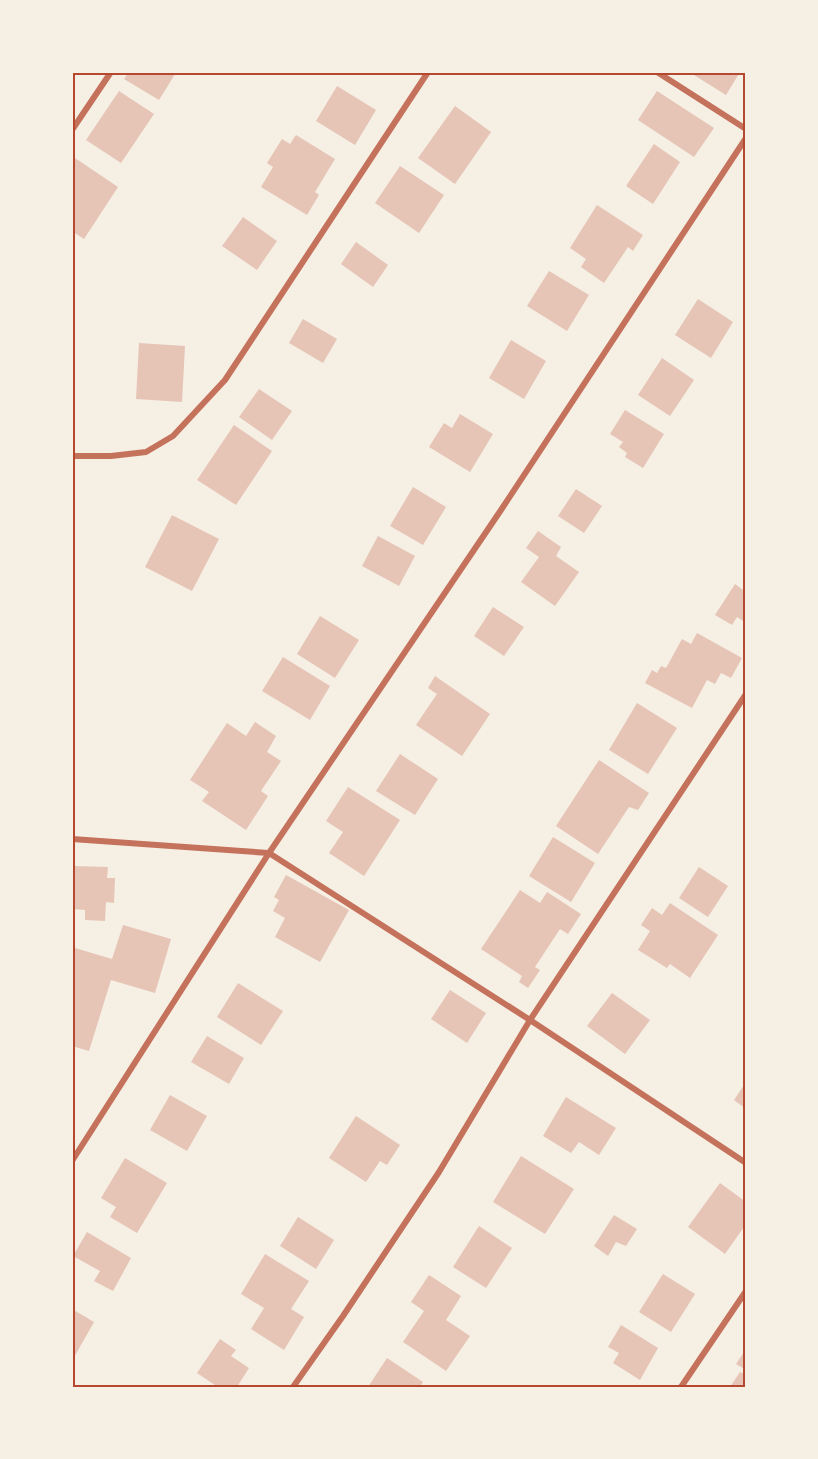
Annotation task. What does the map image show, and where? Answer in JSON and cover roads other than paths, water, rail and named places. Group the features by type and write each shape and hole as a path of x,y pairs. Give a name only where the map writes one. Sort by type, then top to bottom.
{"street":[{"path":"72,130 111,72"},
{"path":"72,456 111,456 146,452 173,436 225,380 428,72"},
{"path":"657,72 746,129"},
{"path":"72,1161 269,853 501,510 746,138"},
{"path":"293,1387 439,1172 530,1020 746,694"},
{"path":"72,839 269,853 530,1020 746,1163"},
{"path":"681,1387 746,1291"}]}
